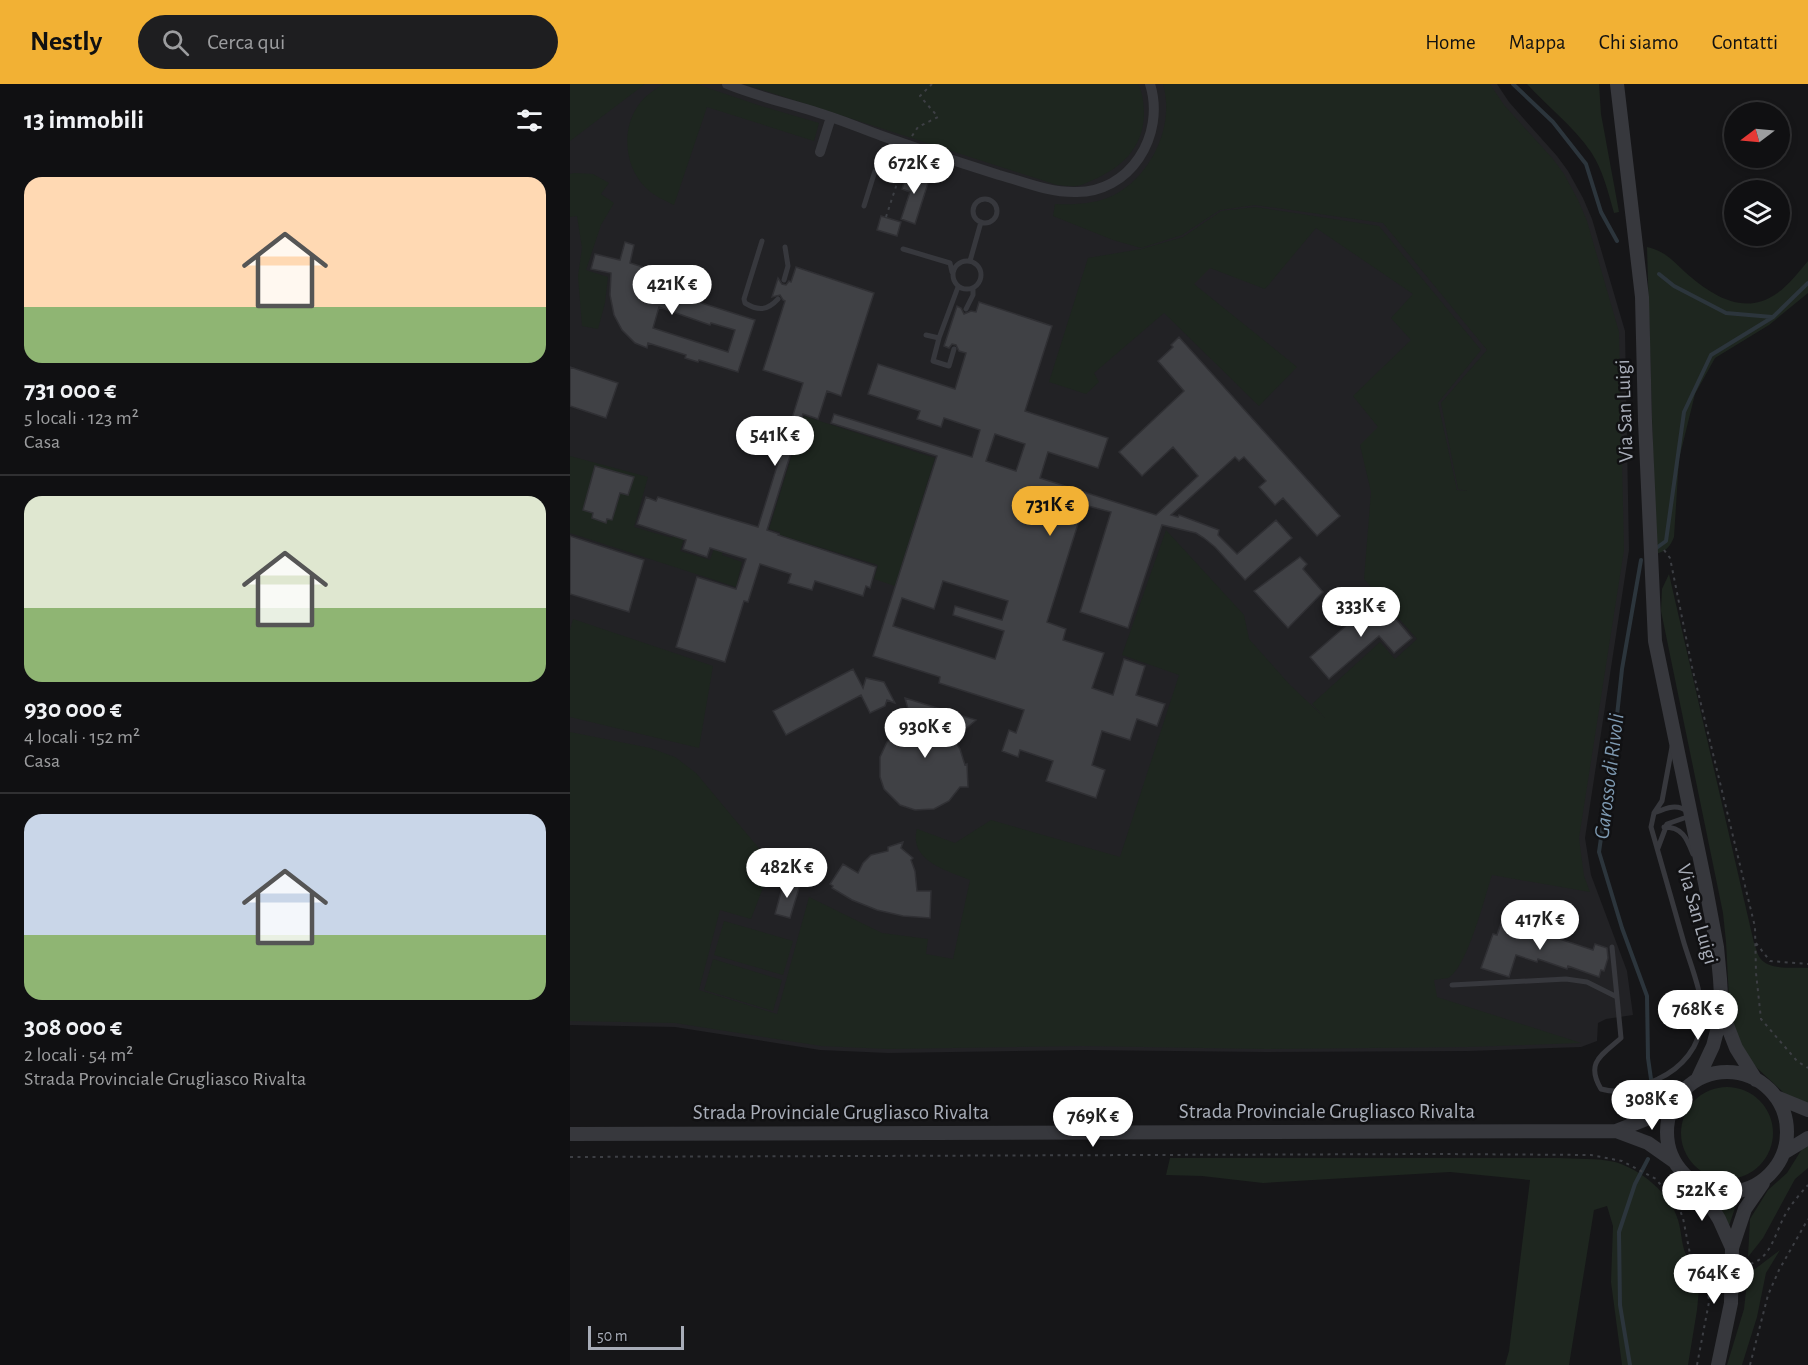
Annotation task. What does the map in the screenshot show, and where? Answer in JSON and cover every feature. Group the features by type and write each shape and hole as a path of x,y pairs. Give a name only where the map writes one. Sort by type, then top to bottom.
{"street":[{"path":"727,84 1047,190 1077,193 1092,191 1117,181 1127,174 1146,148 1152,129 1154,106 1150,84"},
{"name":"Via San Luigi","path":"1617,84 1642,297 1646,456 1655,641 1717,947 1722,1012 1736,1048 1756,1080"},
{"path":"820,152 831,117"},
{"name":"Via San Luigi","path":"1698,1078 1713,1046 1722,1012"},
{"path":"1732,1248 1719,1219 1696,1184 1675,1162 1668,1139 1668,1119 1678,1097 1698,1078 1713,1072 1729,1071 1756,1080 1776,1097 1808,1110"},
{"name":"Strada Provinciale Grugliasco Rivalta","path":"1616,1131 1649,1118 1678,1097"},
{"path":"1718,1365 1731,1303 1732,1248 1745,1209 1777,1167 1785,1152 1788,1130 1784,1112 1776,1097"},
{"name":"Strada Provinciale Grugliasco Rivalta","path":"570,1134 1616,1131 1648,1143 1675,1162"},
{"path":"1785,1152 1808,1138"},
{"path":"1696,1184 1728,1191 1750,1188 1766,1179"}],"lane":[{"path":"864,206 875,171"},
{"path":"987,199 996,206 996,216 991,221 981,222 974,217 974,206 980,200 987,199"},
{"path":"970,261 981,222"},
{"path":"762,241 744,299 745,303 763,310 778,299"},
{"path":"784,280 788,266 785,248"},
{"path":"903,249 950,262 952,274 955,284 963,289 973,288 980,281 981,276 978,267 970,261 958,263 952,274"},
{"path":"954,349 949,366 933,361 958,287"},
{"path":"966,309 973,295 973,288"},
{"path":"926,334 939,338"},
{"name":"Via San Luigi","path":"1617,997 1621,1038 1599,1058 1594,1066 1594,1077 1600,1089 1615,1093 1633,1089 1675,1070 1684,1062 1700,1032 1702,1018 1696,985 1651,827 1654,813 1662,801 1673,736"},
{"path":"1654,813 1668,807 1676,807 1683,808 1691,815"},
{"path":"1664,827 1674,820 1691,815"},
{"name":"Via San Luigi","path":"1658,850 1664,827 1678,829 1684,834 1692,852 1717,947"},
{"path":"1612,948 1617,997"},
{"path":"1452,986 1566,979 1587,982 1617,997"}],"path":[{"path":"912,138 918,127 938,117 920,96 932,84"},
{"path":"886,217 903,165"},
{"path":"1663,550 1670,558 1692,667 1755,927 1756,973 1761,1018 1797,1061 1808,1068"},
{"path":"1756,943 1770,961 1808,964"},
{"path":"570,1157 1557,1154 1610,1158 1635,1167 1656,1179 1679,1208 1690,1254 1696,1261 1722,1266"},
{"path":"1742,1265 1755,1263 1765,1256 1785,1215 1808,1185"},
{"path":"1750,1365 1768,1295 1779,1270 1808,1220"},
{"path":"1697,1365 1709,1302 1706,1264"}],"shaded area":[{"path":"570,84 1497,84 1509,102 1557,156 1583,198 1592,219 1625,331 1629,550 1585,838 1591,875 1627,971 1633,1015 1606,1019 1598,1023 1597,1041 1581,1047 1468,1051 1083,1050 888,1053 820,1050 675,1027 570,1025"},
{"path":"570,84 645,84 570,141"},
{"path":"664,84 696,84 819,123 814,141 707,107 674,205 652,193 639,180 630,161 627,140 631,119 641,101"},
{"path":"744,84 1138,84 1143,99 1143,127 1135,147 1113,169 1080,185 1057,185"},
{"path":"1163,84 1490,84 1504,105 1553,159 1578,200 1587,221 1619,332 1624,550 1579,838 1584,876 1590,892 1492,875 1462,961 1448,978 1434,980 1437,997 1581,1043 1468,1047 1264,1049 1083,1046 888,1049 821,1046 675,1023 570,1021 570,732 650,748 675,757 696,773 772,864 751,919 720,910 699,990 777,1014 809,897 882,933 928,939 926,954 953,959 970,880 941,868 924,857 918,849 917,829 955,843 991,820 1120,857 1179,675 1122,655 1166,530 1244,615 1249,639 1290,685 1325,718 1312,704 1380,642 1395,659 1417,639 1364,579 1371,492 1360,445 1378,427 1353,396 1411,340 1391,318 1413,294 1316,228 1265,289 1210,268 1194,284 1297,367 1259,406 1164,313 1094,373 1099,382 1086,394 1049,382 1088,258 1141,249 1183,237 1221,211 1255,207 1379,226 1481,350 1438,403 1457,490 1467,491 1458,489 1441,403 1487,350 1383,223 1255,205 1220,210 1182,235 1141,248 1113,240 1053,216 1055,204 1085,203 1107,198 1128,186 1139,175 1149,162 1163,132 1166,100"},
{"path":"1527,84 1599,84 1601,114 1619,212 1614,213 1602,174 1591,152"},
{"path":"570,174 593,174 609,183 601,194 614,203 601,225 586,270 608,277 605,303 598,329 582,326 578,276 582,248 577,216 570,217"},
{"path":"1647,247 1668,257 1716,295 1739,303 1764,301 1776,294 1808,261 1808,293 1769,325 1715,358 1695,394 1679,459 1674,537 1667,548 1656,554"},
{"path":"804,416 935,458 895,586 874,579 878,565 780,535 780,532 769,529"},
{"path":"570,456 648,477 634,527 672,538 674,530 686,532 680,551 710,560 716,543 724,545 722,555 742,562 736,587 570,533"},
{"path":"1669,574 1757,953 1764,962 1775,967 1808,968 1808,1106 1785,1094 1748,1058 1736,1038 1730,1017 1723,913 1661,611 1662,589"},
{"path":"573,619 713,666 699,748 570,717 570,630"},
{"path":"724,921 793,941 783,975 714,955"},
{"path":"713,959 782,980 773,1011 704,990"},
{"path":"1718,1087 1736,1087 1753,1094 1766,1107 1773,1124 1773,1142 1766,1159 1753,1172 1736,1179 1718,1179 1701,1172 1688,1159 1681,1142 1681,1124 1688,1107 1701,1094"},
{"path":"1808,1145 1808,1168 1795,1179 1763,1238 1748,1257 1750,1219 1768,1190 1787,1173 1802,1149"},
{"path":"1170,1158 1559,1158 1601,1160 1625,1165 1653,1184 1669,1201 1678,1220 1686,1256 1701,1269 1688,1365 1622,1365 1611,1282 1613,1226 1607,1206 1594,1210 1569,1365 1505,1365 1509,1351 1530,1180 1450,1172 1263,1183 1202,1176 1166,1175"},
{"path":"1716,1202 1737,1202 1729,1226"},
{"path":"1780,1250 1766,1273 1757,1317 1742,1365 1727,1365 1744,1309 1748,1273"}],"building":[{"path":"908,170 930,177 915,224 901,219 910,192 902,189"},
{"path":"881,216 901,222 897,236 877,230"},
{"path":"625,242 634,245 630,263 669,275 664,291 755,320 738,372 685,358 686,355 648,343 647,348 635,343 622,330 614,315 610,295 611,273 591,269 595,254 620,260","holes":["659,307 710,325 711,323 735,330 728,352 653,328"]},
{"path":"796,267 874,293 841,396 827,391 818,419 803,414 767,530 876,567 870,588 866,586 863,596 815,581 812,590 788,583 791,574 760,564 748,602 744,601 725,662 676,647 697,577 736,589 746,559 710,548 707,557 683,549 686,540 637,524 646,497 656,501 658,497 758,527 803,383 763,370 785,301 780,295 772,297 778,278 782,284 786,285 789,281 791,282"},
{"path":"979,302 1052,326 1025,411 1108,438 1098,468 1048,452 1040,478 1156,515 1198,476 1173,447 1142,476 1119,452 1184,391 1158,361 1173,347 1171,345 1179,337 1340,516 1317,536 1283,498 1275,505 1259,487 1266,481 1244,457 1239,461 1235,457 1171,515 1178,517 1179,515 1219,530 1218,535 1237,554 1276,520 1292,538 1245,580 1204,538 1196,533 1162,525 1128,628 1080,612 1111,512 1084,505 1047,622 1066,629 1063,640 1104,653 1092,688 1113,695 1124,659 1145,666 1136,695 1165,704 1157,726 1137,719 1130,740 1102,731 1092,765 1105,770 1096,798 1046,781 1053,761 1020,750 1018,757 1002,751 1009,730 1016,733 1024,710 939,683 940,677 873,656 937,456 831,423 834,414 972,457 980,430 944,418 941,427 917,419 920,411 868,394 878,364 955,389 966,353 959,351 956,345 952,344 949,348 944,346 957,306 964,314 971,311 976,312","holes":["995,434 1025,444 1016,471 986,461","943,581 1008,601 1002,620 955,606 953,615 1004,631 995,659 893,626 902,598 934,609"]},
{"path":"570,367 618,383 606,418 570,406"},
{"path":"595,466 634,477 628,495 620,493 612,520 607,519 606,523 592,518 593,513 583,510"},
{"path":"570,536 644,560 629,612 570,594"},
{"path":"1300,557 1307,564 1303,569 1323,592 1288,628 1254,591"},
{"path":"1378,598 1412,638 1394,653 1379,636 1329,679 1310,657"},
{"path":"853,669 863,688 866,678 884,682 895,703 887,700 885,706 870,713 861,695 786,735 773,711"},
{"path":"905,698 976,720 954,739 965,765 967,764 968,787 960,787 949,801 934,809 915,810 900,805 884,789 880,777 880,757 887,742 898,731 912,724"},
{"path":"903,842 901,848 913,858 911,860 915,871 917,891 931,891 930,918 903,916 877,910 852,900 832,888 830,884 843,864 858,873 863,863 871,855 888,851 888,847"},
{"path":"784,881 800,885 790,918 775,914"},
{"path":"1502,920 1593,950 1595,944 1607,948 1608,958 1604,971 1601,970 1599,977 1568,966 1567,969 1538,959 1537,962 1516,955 1509,977 1481,968 1493,934 1497,935"}],"waterway":[{"path":"1513,84 1553,122 1586,164 1601,212 1617,241"},
{"path":"1659,274 1674,286 1726,313 1772,317"},
{"name":"Garosso di Rivoli","path":"1655,549 1666,541 1684,412 1711,355 1773,317 1808,283"},
{"name":"Garosso di Rivoli","path":"1641,560 1622,669 1599,852 1622,928 1647,996 1648,1058 1653,1093"},
{"name":"Garosso di Rivoli","path":"1630,1365 1620,1305 1619,1232 1635,1184 1648,1159"}]}
